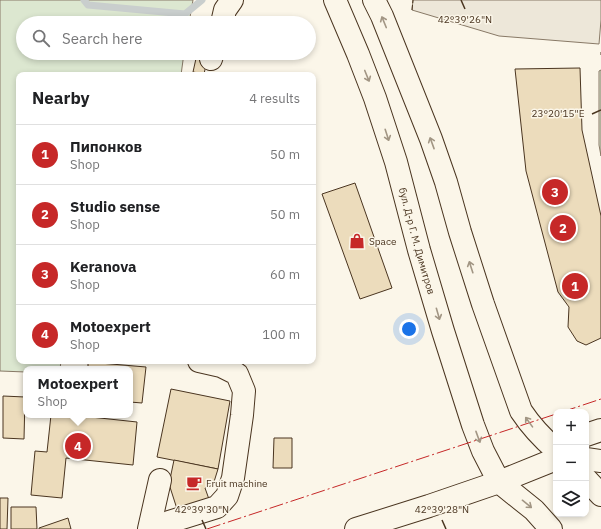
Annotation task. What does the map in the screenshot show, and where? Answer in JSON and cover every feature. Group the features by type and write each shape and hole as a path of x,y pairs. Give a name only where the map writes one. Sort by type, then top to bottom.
{"main road":[{"path":"224,16 225,10 232,0"},
{"name":"бул. Д-р Г. М. Димитров","path":"334,0 358,54 375,98 396,162 443,331 473,425 483,451 499,482"},
{"path":"374,0 382,16 431,139 446,182 483,304 521,411 531,426 553,447"},
{"path":"162,529 169,522 217,507 227,496 233,478 244,392 236,374 221,366 212,364"},
{"path":"589,434 601,430"},
{"path":"589,459 601,461"},
{"path":"356,529 418,510 499,482 553,460"},
{"path":"149,529 160,480"},
{"path":"588,481 601,495"},
{"path":"499,482 534,510 551,529"}],"green space":[{"path":"0,0 193,0 190,16 16,16 16,60 183,60 181,72 16,72 16,364 61,364 60,366 23,366 23,372 0,371"},
{"path":"601,70 601,156 599,145 599,71"}],"shaded area":[{"path":"413,0 601,0 599,44 499,36 412,10"}],"building":[{"path":"196,60 207,60 204,72 193,72"},
{"path":"580,68 582,130 601,216 601,338 586,345 577,341 568,327 569,307 558,292 526,171 515,69"},
{"name":"Space","path":"355,183 392,288 360,299 322,194"},
{"path":"88,364 111,364 146,367 142,403 133,402 133,366 88,366"},
{"path":"171,389 230,401 218,469 157,457"},
{"path":"3,396 23,397 24,439 3,438"},
{"path":"51,418 100,418 137,422 133,465 66,458 62,498 31,495 35,451 47,452"},
{"path":"274,438 292,438 292,468 273,468"},
{"path":"174,460 218,469 213,485 205,488 210,502 178,512 169,484"},
{"path":"0,498 8,498 7,529 0,529"},
{"path":"11,507 36,507 37,529 11,529"},
{"path":"68,518 71,529 39,529 39,528"}],"waterway":[{"path":"84,0 88,5 185,14 202,0"}],"fence":[{"path":"412,10 413,0"}],"power":[{"path":"571,409 601,399"},
{"path":"207,529 553,415"}],"place":[{"name":"Keranova","path":"555,192"},
{"name":"Studio sense","path":"563,228"},
{"name":"Space","path":"357,241"},
{"name":"Пипонков","path":"575,286"},
{"name":"Motoexpert","path":"78,446"},
{"name":"Fruit machine","path":"194,483"}]}
